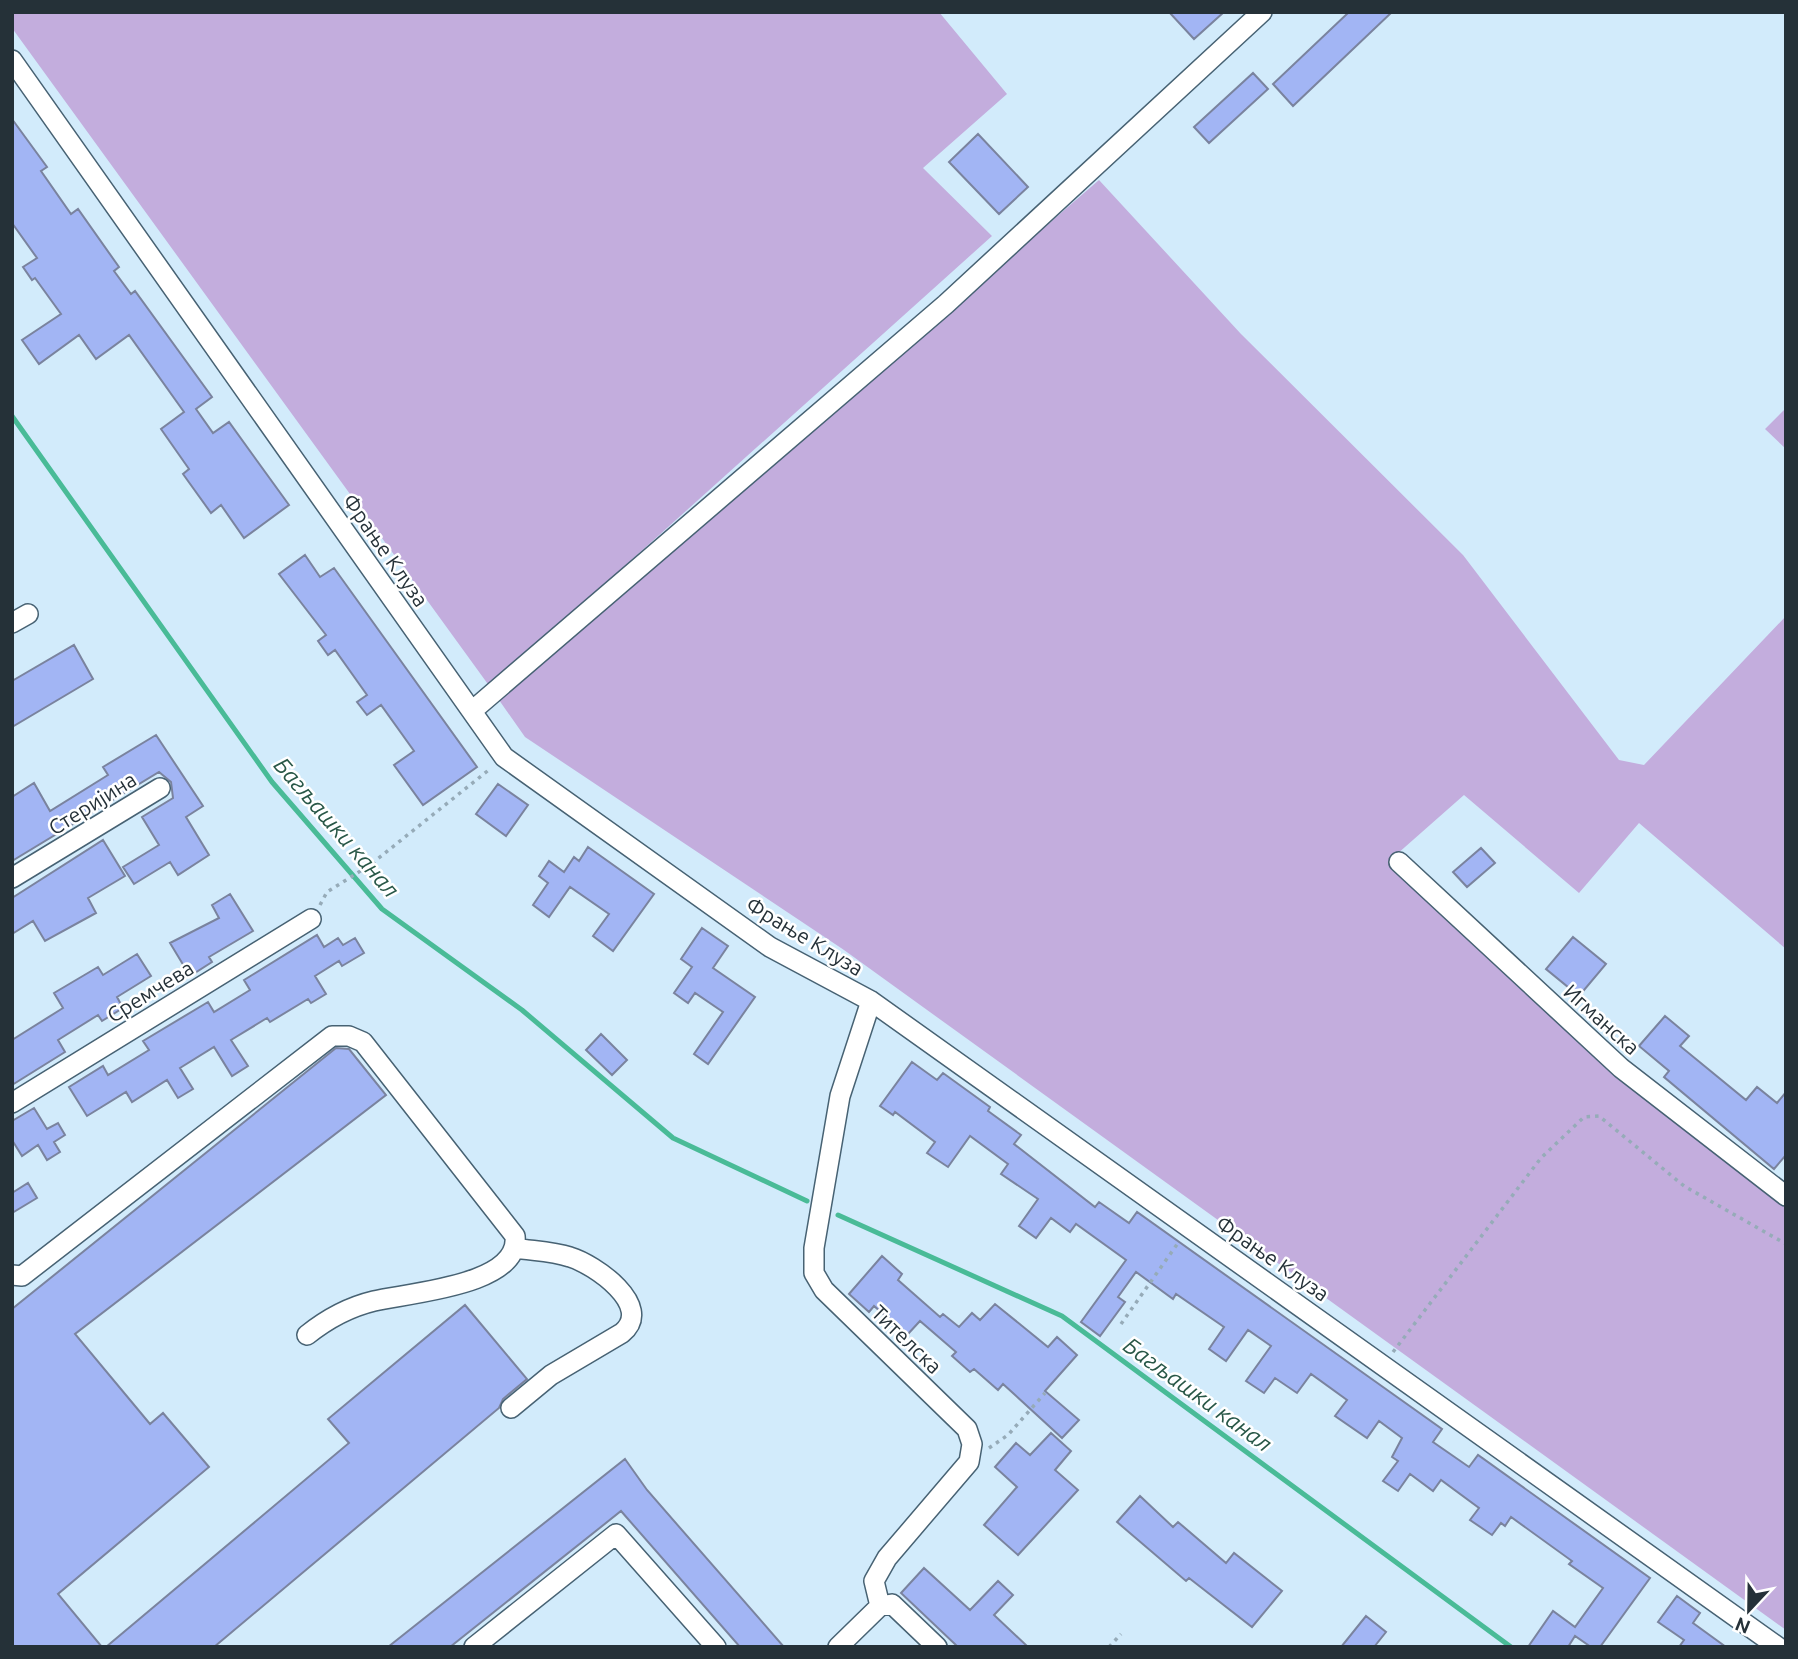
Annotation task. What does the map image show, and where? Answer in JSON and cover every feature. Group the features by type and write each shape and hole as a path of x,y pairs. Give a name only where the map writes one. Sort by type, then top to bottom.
{"street":[{"path":"472,711 946,304 1262,12"},
{"name":"Фрање Клуза","path":"12,60 504,757 770,947 871,1001 1779,1647"},
{"name":"Стеријина","path":"12,878 160,788"},
{"name":"Игманска","path":"1399,862 1621,1068 1786,1196"},
{"name":"Сремчева","path":"12,1103 312,919"},
{"name":"Тителска","path":"871,1001 840,1096 814,1248 814,1273 824,1290 967,1429 972,1444 969,1462"},
{"path":"12,1275 22,1276 332,1037 341,1035 363,1042 514,1236 515,1248 508,1260 481,1276 354,1307 307,1335"},
{"path":"511,1408 551,1375 622,1333 629,1326 632,1316 630,1305 621,1292 590,1265 567,1256 515,1248"},
{"path":"880,1606 874,1581 877,1571 969,1462"},
{"path":"474,1647 616,1534 716,1647"},
{"path":"838,1647 880,1606 892,1604 937,1647"}],"path":[{"path":"327,892 370,865 504,757"},
{"path":"1383,1364 1541,1158 1584,1117 1599,1116 1684,1186 1786,1244"},
{"path":"1121,1324 1190,1227"},
{"path":"969,1462 1008,1435 1045,1393"},
{"path":"1109,1647 1121,1634"}],"shaded area":[{"path":"12,12 939,12 1007,94 923,168 992,236 490,687 12,28"},
{"path":"1099,180 1241,334 1463,555 1619,760 1644,765 1786,616 1786,949 1639,823 1579,893 1464,795 1388,862 1483,954 1630,1086 1786,1207 1786,1630 844,950 525,737 499,700"},
{"path":"1786,408 1786,449 1765,429"}],"building":[{"path":"1169,12 1224,12 1194,39"},
{"path":"1349,12 1392,12 1293,106 1273,84"},
{"path":"1253,73 1268,89 1209,143 1194,127"},
{"path":"12,119 47,167 41,171 71,214 78,209 119,267 114,271 131,294 135,291 212,397 196,409 213,433 229,422 289,505 244,538 221,505 211,513 183,474 189,469 161,429 184,412 129,335 96,359 79,335 39,364 22,340 61,314 35,278 32,280 23,267 37,258 12,223"},
{"path":"978,134 1028,187 999,214 949,162"},
{"path":"305,555 320,577 334,568 477,767 423,805 394,765 414,751 381,705 367,715 357,702 367,695 335,650 328,655 318,641 326,635 279,574"},
{"path":"74,645 93,679 12,727 12,681"},
{"path":"156,735 203,806 186,817 209,855 178,875 170,862 134,884 123,867 159,845 142,817 173,798 171,782 159,772 12,861 12,797 34,783 50,811 108,775 103,767"},
{"path":"498,784 528,805 506,836 476,814"},
{"path":"103,840 125,876 88,898 96,913 45,941 33,921 12,934 12,898"},
{"path":"588,847 654,894 613,951 593,936 609,914 570,887 549,917 533,905 548,883 539,876 549,861 564,872 574,857 579,861"},
{"path":"1481,848 1495,863 1467,887 1453,872"},
{"path":"230,894 253,931 209,957 212,962 190,976 170,943 219,918 212,905"},
{"path":"702,928 728,946 713,968 755,997 708,1064 694,1054 723,1012 695,993 688,1003 674,993 692,967 681,959"},
{"path":"317,935 324,947 338,938 343,945 355,938 364,953 342,966 339,961 315,976 326,994 311,1003 308,999 270,1022 267,1018 231,1040 248,1066 232,1076 214,1047 180,1068 193,1089 178,1098 167,1080 132,1102 126,1092 87,1116 69,1087 103,1066 108,1075 149,1050 143,1041 208,1002 214,1012 250,990 244,980"},
{"path":"1573,937 1606,964 1579,996 1546,969"},
{"path":"137,954 151,976 117,997 123,1008 102,1021 98,1015 58,1040 65,1052 12,1085 12,1040 63,1008 54,993 98,967 103,975"},
{"path":"1665,1016 1689,1036 1680,1046 1746,1100 1757,1087 1777,1103 1786,1092 1786,1155 1774,1169 1664,1077 1669,1071 1639,1046"},
{"path":"601,1034 627,1060 612,1075 586,1050"},
{"path":"336,1048 349,1049 386,1095 75,1334 150,1424 163,1413 209,1467 58,1594 102,1647 12,1647 12,1309"},
{"path":"912,1062 937,1080 943,1073 990,1107 988,1111 1021,1135 1014,1144 1095,1207 1099,1202 1129,1223 1137,1212 1442,1429 1433,1442 1469,1467 1478,1455 1650,1578 1600,1647 1591,1647 1575,1636 1568,1647 1528,1647 1553,1611 1575,1627 1603,1588 1569,1564 1572,1561 1511,1517 1505,1526 1501,1523 1492,1535 1470,1520 1479,1508 1441,1480 1433,1491 1410,1474 1398,1491 1383,1481 1398,1461 1392,1457 1402,1438 1379,1421 1367,1438 1335,1416 1347,1400 1311,1374 1297,1393 1275,1378 1264,1393 1246,1381 1271,1346 1248,1330 1226,1361 1209,1349 1224,1327 1176,1294 1173,1299 1136,1272 1118,1297 1125,1302 1100,1336 1081,1322 1126,1260 1076,1224 1070,1232 1051,1218 1036,1238 1019,1226 1038,1199 1001,1174 1008,1164 970,1136 948,1167 927,1153 935,1142 895,1112 893,1115 880,1106"},
{"path":"34,1108 47,1129 58,1123 65,1135 54,1142 60,1152 47,1160 38,1145 22,1156 12,1140 12,1121"},
{"path":"28,1183 37,1198 12,1213 12,1193"},
{"path":"882,1256 902,1274 898,1280 940,1317 943,1314 959,1327 972,1313 980,1320 995,1304 1048,1347 1057,1337 1077,1355 1045,1391 1079,1420 1062,1438 1003,1384 998,1390 974,1369 970,1372 952,1356 956,1352 920,1321 907,1335 874,1306 869,1312 849,1294"},
{"path":"465,1305 527,1379 503,1399 499,1408 214,1647 106,1647 349,1443 328,1419"},
{"path":"1051,1433 1071,1451 1055,1470 1078,1490 1018,1555 984,1525 1017,1487 995,1467 1016,1443 1030,1455"},
{"path":"625,1459 647,1490 784,1647 740,1647 621,1511 450,1647 388,1647"},
{"path":"1140,1496 1173,1527 1178,1522 1226,1563 1234,1553 1282,1591 1252,1627 1189,1578 1186,1581 1117,1522"},
{"path":"924,1568 970,1610 998,1581 1013,1595 994,1615 1028,1647 958,1647 901,1593"},
{"path":"1677,1596 1700,1613 1693,1623 1726,1647 1679,1647 1684,1640 1658,1622"},
{"path":"1366,1616 1386,1632 1374,1647 1341,1647"}],"waterway":[{"name":"Багљашки канал","path":"12,416 272,782 382,909 522,1010 673,1138 807,1201"},
{"name":"Багљашки канал","path":"838,1215 1062,1316 1511,1647"}]}
